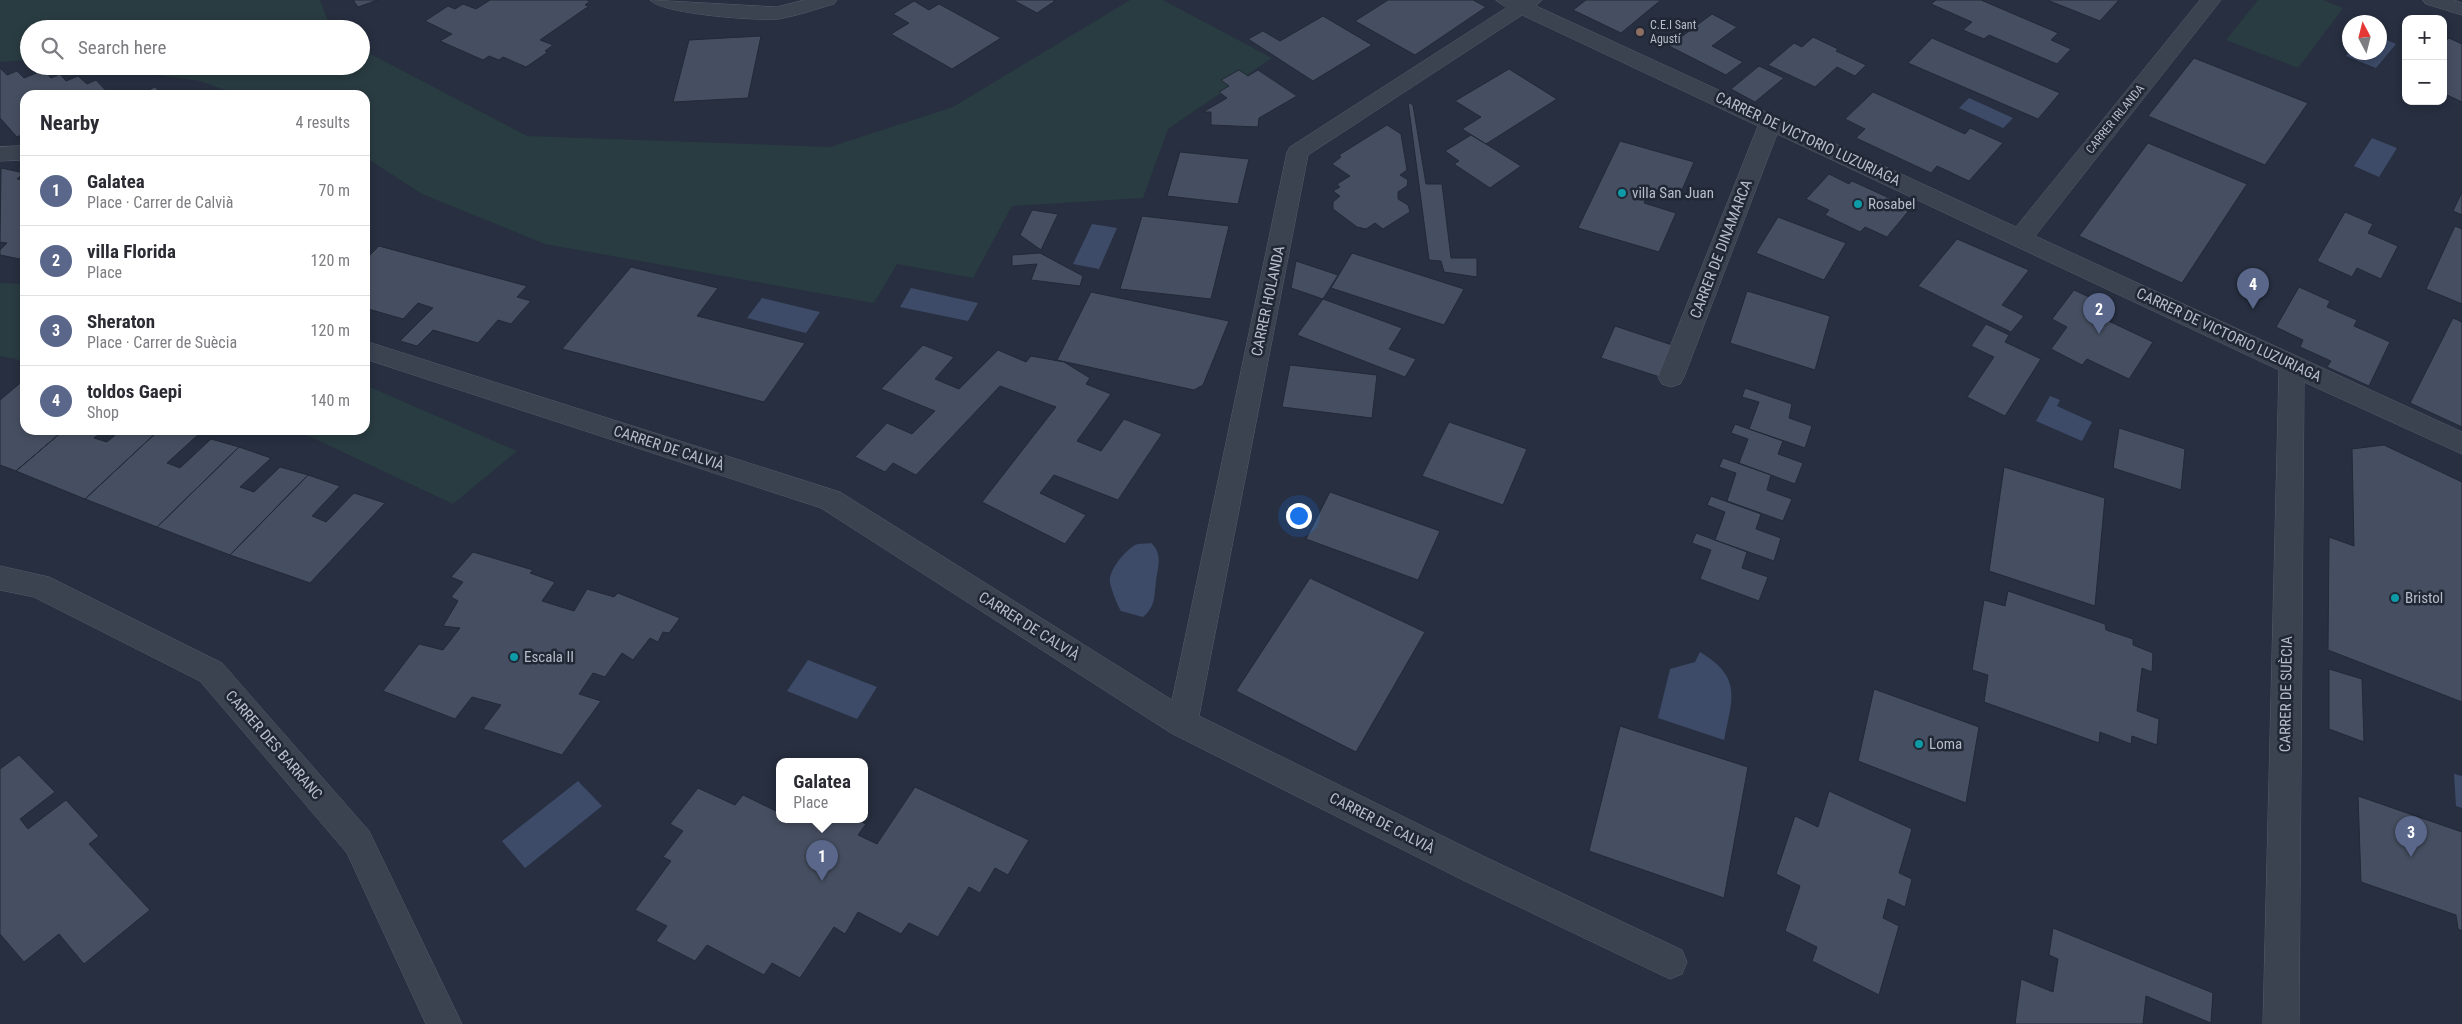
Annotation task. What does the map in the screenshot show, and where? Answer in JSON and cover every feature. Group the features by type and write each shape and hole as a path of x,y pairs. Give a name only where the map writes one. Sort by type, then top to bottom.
{"street":[{"path":"660,0 681,7 778,13 827,0"},
{"name":"CARRER IRLANDA","path":"2020,238 2211,0"},
{"path":"2433,0 2462,9"},
{"name":"CARRER DE VICTORIO LUZURIAGA","path":"1520,2 2462,444"},
{"name":"CARRER HOLANDA","path":"1182,723 1298,152 1520,2"},
{"name":"CARRER DE DINAMARCA","path":"1671,377 1771,121"},
{"path":"0,145 20,143"},
{"path":"0,154 20,153"},
{"name":"CARRER DE CALVIÀ","path":"370,352 830,500 1182,723 1475,869 1670,962"},
{"name":"CARRER DE SUÈCIA","path":"2281,1024 2292,364"},
{"name":"CARRER DES BARRANC","path":"0,578 39,586 211,672 358,842 444,1024"}],"green space":[{"path":"0,0 320,0 328,20 20,20 20,61 0,62"},
{"path":"1130,0 1163,0 1272,58 1168,129 1143,198 1012,206 973,278 897,264 874,303 545,244 422,194 370,160 370,90 225,90 200,81 159,75 370,75 370,54 527,136 830,147 953,107"},
{"path":"2258,0 2323,0 2343,8 2298,68 2226,40"},
{"path":"0,283 20,284 20,360 0,356"},
{"path":"370,387 517,451 453,504 307,435 370,435"}],"water":[{"path":"2387,40 2396,44 2387,55"},
{"path":"2356,60 2383,60 2376,68"},
{"path":"1969,98 2013,118 2003,128 1959,108"},
{"path":"2372,138 2397,148 2379,177 2354,166"},
{"path":"1092,224 1117,228 1099,269 1073,264"},
{"path":"911,288 978,303 968,321 900,307"},
{"path":"762,298 820,312 806,333 747,318"},
{"path":"2050,396 2060,400 2057,406 2092,422 2082,441 2036,421"},
{"path":"1151,543 1157,551 1158,565 1154,600 1150,609 1143,617 1121,611 1116,602 1110,578 1118,561 1131,548 1137,544"},
{"path":"1700,652 1714,662 1729,680 1731,701 1724,740 1658,718 1670,669 1695,662"},
{"path":"808,660 877,687 857,719 787,691"},
{"path":"2454,774 2462,776 2462,808 2456,806"},
{"path":"578,781 602,806 525,868 502,841"}],"building":[{"path":"353,0 378,0 358,7"},
{"path":"490,0 590,1 585,5 589,6 540,40 553,45 545,51 548,52 526,67 503,57 499,60 489,56 483,60 440,41 452,34 425,21 448,6 455,9 463,4 476,9"},
{"path":"1013,0 1053,0 1055,1 1037,13"},
{"path":"1388,0 1473,0 1486,7 1415,55 1355,21"},
{"path":"1586,0 1661,0 1621,33 1573,10"},
{"path":"1936,0 1981,0 2058,33 2051,40 2071,49 2057,64 1989,35 1984,39 1963,30 1972,22 1931,4"},
{"path":"2047,0 2119,0 2100,21"},
{"path":"914,1 929,10 939,4 1001,38 952,69 891,34 909,23 893,14"},
{"path":"1712,14 1737,27 1712,46 1743,62 1726,75 1669,46"},
{"path":"1323,16 1372,45 1313,81 1248,39 1263,31 1280,41"},
{"path":"761,36 748,98 673,102 689,40"},
{"path":"1813,37 1838,49 1836,51 1866,65 1855,76 1837,67 1815,87 1768,65 1794,43 1802,47"},
{"path":"1932,38 2060,93 2038,119 1908,63"},
{"path":"2449,38 2462,44 2462,102 2447,95 2447,40"},
{"path":"2194,58 2308,103 2265,165 2148,116"},
{"path":"1759,66 1784,78 1755,102 1731,89"},
{"path":"0,68 7,75 17,71 24,78 32,75 48,75 51,78 61,75 66,81 78,76 87,84 96,80 105,90 20,90 20,136 17,137 0,118"},
{"path":"1509,69 1557,99 1486,144 1462,129 1481,117 1455,101"},
{"path":"1239,70 1248,76 1258,70 1297,96 1259,118 1258,127 1211,125 1211,112 1203,112 1227,98 1219,92 1229,86 1221,80"},
{"path":"1873,92 1965,134 1970,128 2003,143 1969,181 1937,166 1931,173 1856,138 1865,129 1845,119"},
{"path":"1408,102 1413,105 1426,184 1442,184 1451,258 1477,258 1477,277 1444,272 1441,261 1429,260"},
{"path":"1387,125 1401,134 1407,170 1400,175 1408,180 1407,186 1398,192 1398,199 1408,205 1410,212 1383,229 1375,223 1366,229 1357,227 1333,209 1333,202 1340,196 1333,191 1340,187 1337,184 1350,176 1332,164 1341,157 1339,155"},
{"path":"1471,135 1521,166 1490,188 1454,164 1459,161 1445,151"},
{"name":"villa San Juan","path":"1620,141 1694,162 1679,197 1650,188 1644,203 1676,213 1659,252 1578,228"},
{"path":"2148,143 2247,184 2182,283 2079,236"},
{"path":"1180,152 1249,159 1238,204 1167,196"},
{"path":"1,168 20,172 20,176 17,179 20,179 20,259 0,255 0,250 7,243 0,242"},
{"name":"Rosabel","path":"1829,174 1849,184 1852,181 1911,208 1887,237 1865,227 1860,232 1825,215 1829,210 1806,199"},
{"path":"2462,192 2462,215 2453,211"},
{"path":"1032,210 1058,214 1041,250 1020,235"},
{"path":"2345,212 2373,224 2368,233 2398,246 2381,279 2357,268 2352,277 2317,261"},
{"path":"1142,216 1229,226 1211,299 1120,289"},
{"path":"1778,217 1846,243 1824,280 1756,253"},
{"path":"2455,226 2462,229 2462,304 2426,289"},
{"path":"1957,239 2029,270 2002,305 2024,316 2011,332 1918,286"},
{"path":"379,246 527,286 517,297 531,301 511,324 498,320 478,343 433,330 417,346 400,341 433,308 418,303 403,319 370,309 370,255"},
{"path":"1040,253 1083,276 1080,286 1031,280 1037,264 1012,266 1012,255"},
{"path":"1352,253 1464,289 1444,325 1331,288"},
{"path":"1296,261 1338,275 1323,299 1291,288"},
{"path":"631,267 718,288 697,316 805,343 764,402 562,349"},
{"path":"2299,287 2330,301 2327,307 2357,320 2354,326 2390,342 2369,386 2327,367 2331,361 2300,347 2303,340 2276,327"},
{"path":"2074,290 2106,305 2098,316 2153,342 2129,379 2087,359 2082,365 2051,349 2067,327 2052,319"},
{"path":"1747,291 1830,316 1815,370 1730,343"},
{"path":"1091,292 1229,321 1203,385 1194,390 1057,360"},
{"path":"1323,299 1402,328 1389,349 1416,359 1405,377 1297,335"},
{"path":"2453,318 2462,322 2462,427 2410,403"},
{"path":"1986,324 2009,335 2005,342 2041,359 2005,416 1967,397 1994,357 1971,346"},
{"path":"1615,326 1672,345 1660,377 1601,358"},
{"path":"923,345 954,357 935,379 959,389 998,350 1026,362 1031,356 1064,362 1090,378 1086,384 1111,394 1077,441 1101,451 1124,419 1162,434 1118,500 1054,475 1040,493 1086,515 1065,544 982,502 1056,407 1000,386 916,475 893,463 885,472 855,457 887,423 912,434 935,411 881,389"},
{"path":"1290,365 1377,375 1372,418 1282,407"},
{"path":"20,383 20,435 58,435 16,471 0,465 0,400"},
{"path":"1745,388 1792,404 1789,418 1812,426 1805,448 1749,429 1759,402 1742,397"},
{"path":"1449,422 1527,449 1503,505 1422,476"},
{"path":"1735,424 1783,441 1778,454 1803,463 1795,484 1739,463 1748,439 1731,433"},
{"path":"2119,428 2185,449 2181,490 2113,468"},
{"path":"58,435 98,435 94,438 107,442 115,435 154,435 85,499 16,471"},
{"path":"154,435 198,435 167,463 180,468 211,439 239,447 157,527 85,499"},
{"name":"Bristol","path":"2384,445 2462,482 2462,702 2328,650 2329,537 2354,546 2352,449"},
{"path":"239,447 271,458 240,487 254,492 280,467 308,475 230,555 157,527"},
{"path":"1723,458 1771,475 1767,490 1792,499 1783,521 1727,501 1736,473 1719,467"},
{"path":"2004,467 2105,498 2095,606 1989,571"},
{"path":"308,475 340,486 312,516 326,522 354,493 385,503 310,583 230,555"},
{"path":"1330,492 1440,531 1418,580 1306,539"},
{"path":"1711,496 1761,514 1756,529 1781,538 1774,561 1715,540 1725,512 1707,505"},
{"path":"1696,533 1747,552 1742,568 1768,577 1759,601 1700,579 1711,550 1692,543"},
{"name":"Escala II","path":"473,552 533,570 530,573 555,582 542,601 574,611 587,589 614,597 618,593 680,618 669,633 663,632 658,642 650,638 633,660 622,653 605,677 593,673 579,694 601,701 562,755 483,729 501,705 472,697 455,719 383,691 419,644 443,650 460,628 443,626 458,601 451,597 463,582 451,577"},
{"path":"1310,578 1425,632 1356,752 1236,691"},
{"path":"2008,591 2105,624 2106,630 2133,639 2133,645 2153,653 2152,672 2142,668 2137,711 2159,719 2157,745 2132,736 2131,744 2100,732 2099,743 1984,702 1988,675 1972,670 1984,600 2005,606"},
{"path":"2329,669 2362,679 2364,742 2329,729"},
{"name":"Loma","path":"1874,689 1979,727 1966,803 1858,761"},
{"path":"1620,726 1748,767 1724,898 1589,851"},
{"path":"19,755 55,792 20,819 28,829 66,800 99,836 89,844 150,910 84,964 59,934 24,962 0,934 0,769"},
{"path":"915,787 1029,840 1008,875 995,868 980,893 969,887 938,937 909,923 901,934 858,912 845,934 834,927 800,978 772,963 764,975 707,945 695,961 656,941 667,926 635,910 671,861 663,857 683,831 670,824 698,788 735,805 743,795 776,811 776,823 864,823 866,824 858,835 877,844"},
{"path":"1829,791 1912,829 1899,873 1912,879 1905,907 1888,899 1883,918 1899,926 1879,995 1812,961 1817,947 1785,931 1800,886 1776,874 1795,816 1818,827"},
{"path":"2358,796 2462,832 2462,931 2458,929 2456,915 2361,882"},
{"path":"2053,928 2213,993 2211,1023 2146,996 2143,1024 2015,1024 2021,979 2053,992 2058,959 2049,955"}],"place":[{"name":"C.E.I Sant Agustí","path":"1640,32"},
{"name":"villa San Juan","path":"1622,193"},
{"name":"Rosabel","path":"1858,204"},
{"name":"toldos Gaepi","path":"2253,309"},
{"name":"villa Florida","path":"2099,334"},
{"name":"Bristol","path":"2395,598"},
{"name":"Escala II","path":"514,657"},
{"name":"Loma","path":"1919,744"},
{"name":"Sheraton","path":"2411,857"},
{"name":"Galatea","path":"822,881"}]}
